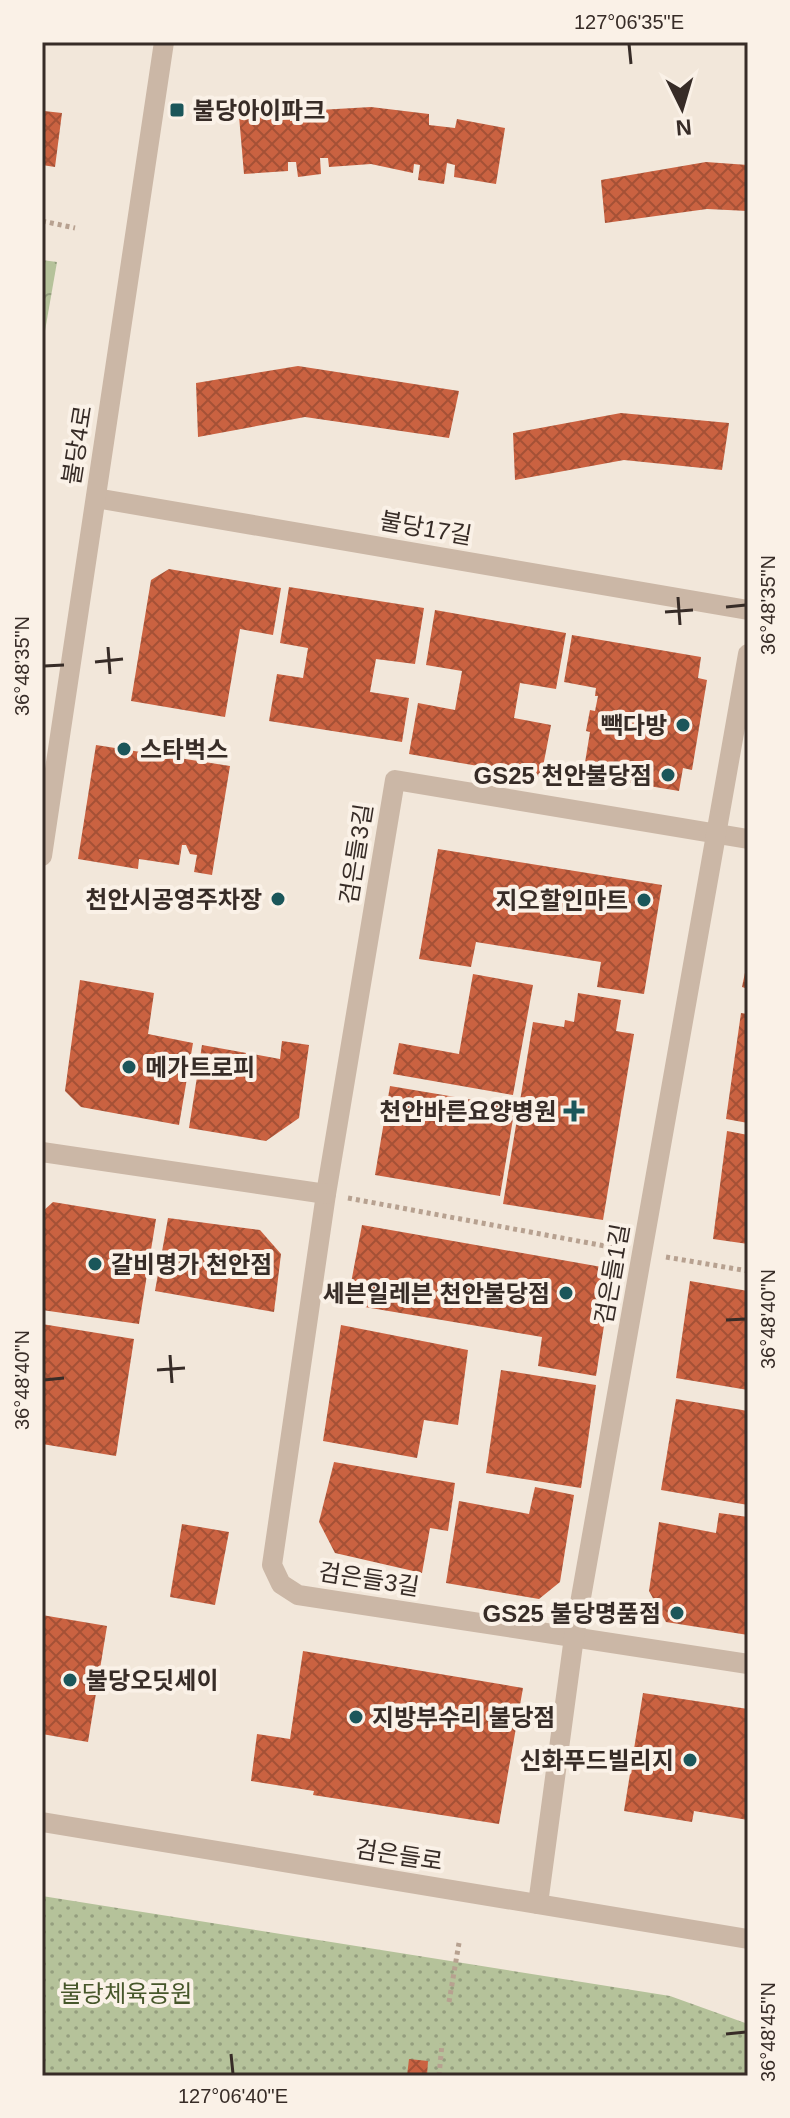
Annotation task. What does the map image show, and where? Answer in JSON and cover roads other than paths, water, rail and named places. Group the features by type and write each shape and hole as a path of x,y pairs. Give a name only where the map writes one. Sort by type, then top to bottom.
{"street":[{"name":"불당4로","path":"42,856 164,42"},
{"name":"불당17길","path":"96,498 748,610"},
{"name":"검은들1길","path":"538,1904 574,1637 748,654"},
{"name":"검은들3길","path":"748,839 541,807 395,780 326,1194 272,1565 281,1584 298,1595 748,1664"},
{"path":"42,1152 326,1194"},
{"name":"검은들로","path":"42,1822 748,1939"}],"place":[{"name":"불당아이파크","path":"177,110"},
{"name":"빽다방","path":"683,725"},
{"name":"스타벅스","path":"124,749"},
{"name":"GS25 천안불당점","path":"668,775"},
{"name":"천안시공영주차장","path":"278,899"},
{"name":"지오할인마트","path":"644,900"},
{"name":"메가트로피","path":"129,1067"},
{"name":"천안바른요양병원","path":"574,1111"},
{"name":"갈비명가 천안점","path":"95,1264"},
{"name":"세븐일레븐 천안불당점","path":"566,1293"},
{"name":"GS25 불당명품점","path":"677,1613"},
{"name":"불당오딧세이","path":"70,1680"},
{"name":"지방부수리 불당점","path":"356,1717"},
{"name":"신화푸드빌리지","path":"690,1760"}],"park label":[{"name":"불당체육공원","path":"126,1993"}]}
